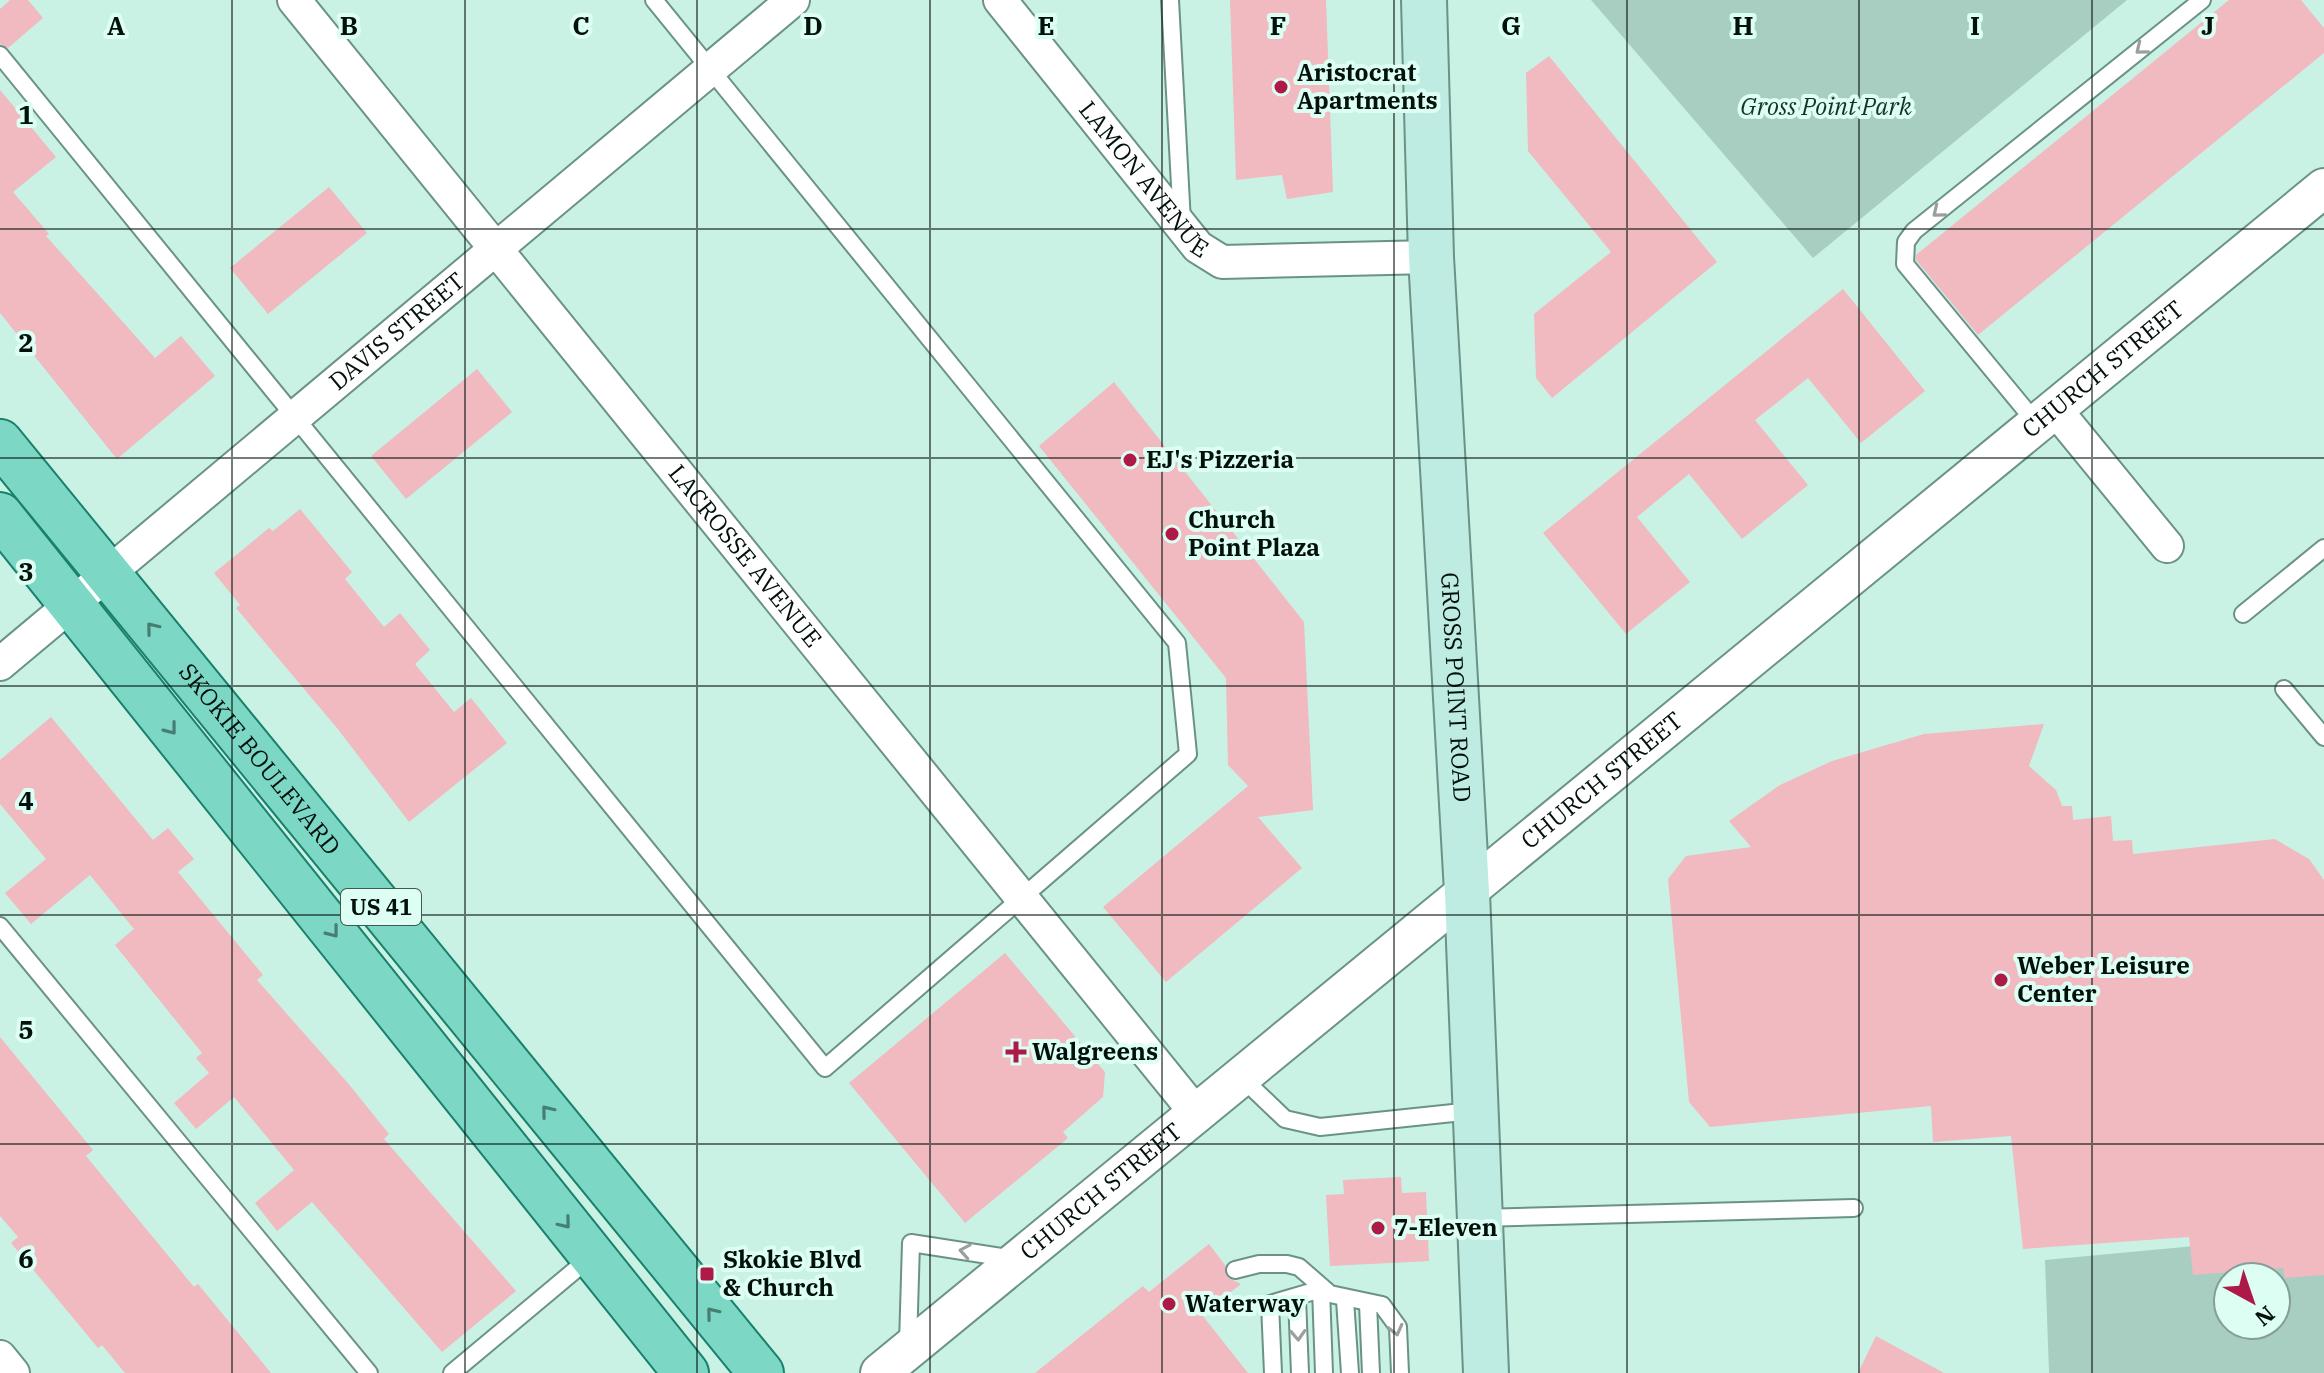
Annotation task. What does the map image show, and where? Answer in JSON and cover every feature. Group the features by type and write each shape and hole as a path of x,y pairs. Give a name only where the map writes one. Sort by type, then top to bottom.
{"main road":[{"name":"GROSS POINT ROAD","path":"1424,0 1431,257 1467,892 1483,1369"},
{"name":"SKOKIE BOULEVARD","path":"0,442 761,1373"},
{"name":"SKOKIE BOULEVARD","path":"0,515 686,1373"}],"street":[{"name":"LACROSSE AVENUE","path":"294,0 1196,1113"},
{"name":"DAVIS STREET","path":"0,664 793,0"},
{"name":"LAMON AVENUE","path":"1000,0 1198,247 1222,262 1431,257"},
{"name":"CHURCH STREET","path":"894,1361 2324,188"},
{"path":"2046,416 2167,546"},
{"path":"0,1357 13,1373"}],"lane":[{"path":"0,55 825,1068 1188,754 1177,643 654,0"},
{"path":"1170,0 1182,227"},
{"path":"2046,416 1913,275 1905,264 1906,242 1914,231 2202,0"},
{"path":"2243,614 2324,548"},
{"path":"2284,689 2324,737"},
{"path":"0,926 369,1373"},
{"path":"1241,1077 1285,1119 1320,1127 1474,1111"},
{"path":"1478,1218 1854,1208"},
{"path":"894,1361 911,1243 1018,1260"},
{"path":"452,1373 592,1256"},
{"path":"1235,1270 1259,1264 1287,1264 1299,1267 1321,1289 1345,1300 1382,1305 1398,1327 1400,1373"},
{"path":"1273,1373 1270,1304 1321,1289"},
{"path":"1321,1289 1324,1373"},
{"path":"1297,1298 1300,1373"},
{"path":"1345,1300 1350,1373"},
{"path":"1368,1304 1371,1373"}],"green space":[{"name":"Gross Point Park","path":"1591,0 2127,0 1813,258"},
{"path":"2324,1234 2324,1373 2049,1373 2045,1260"}],"building":[{"path":"10,0 28,0 43,18 8,48 0,44 0,9"},
{"name":"Aristocrat Apartments","path":"1230,0 1326,0 1333,192 1287,199 1282,175 1236,180"},
{"path":"2229,0 2301,0 2324,28 2324,53 1978,335 1916,260 1916,255"},
{"path":"1549,56 1717,262 1552,398 1536,378 1534,314 1611,252 1528,151 1526,73"},
{"path":"0,90 56,157 13,192 49,234 46,236 155,358 181,336 215,376 117,459 0,313"},
{"path":"329,187 367,233 268,314 230,268"},
{"path":"1843,289 1925,391 1861,443 1808,378 1755,420 1808,485 1742,539 1689,474 1637,517 1690,582 1626,634 1543,533"},
{"path":"477,369 512,412 406,499 371,456"},
{"name":"Church Point Plaza","path":"1114,382 1304,622 1313,810 1258,817 1302,868 1166,982 1103,907 1248,786 1228,765 1226,678 1039,446"},
{"path":"300,509 352,572 345,579 384,627 400,613 430,650 415,664 454,712 471,698 507,743 409,822 337,728 236,608 240,605 214,573 269,528 273,531"},
{"path":"51,717 153,840 168,828 194,859 178,872 263,975 257,980 389,1134 384,1139 516,1291 442,1352 312,1202 277,1231 255,1203 294,1170 234,1097 196,1129 174,1103 209,1073 196,1058 202,1053 115,945 134,929 90,875 31,924 5,893 46,859 0,804 0,760"},
{"name":"Weber Leisure Center","path":"2044,724 2029,766 2056,790 2062,806 2072,806 2073,820 2111,816 2113,841 2132,840 2133,854 2275,839 2309,859 2324,880 2324,1275 2292,1277 2292,1261 2212,1261 2212,1274 2193,1275 2189,1237 2023,1249 2011,1136 1933,1142 1931,1106 1710,1127 1689,1102 1668,879 1686,856 1751,847 1729,821 1780,785 1832,761 1924,734"},
{"name":"Walgreens","path":"1005,953 1105,1072 1103,1097 1063,1132 1068,1138 965,1223 849,1083"},
{"path":"0,1037 93,1150 86,1156 194,1287 198,1284 271,1373 125,1373 102,1345 98,1348 11,1243 18,1237 0,1216"},
{"name":"7-Eleven","path":"1401,1177 1402,1193 1426,1192 1429,1261 1330,1266 1326,1195 1344,1194 1343,1180"},
{"name":"Waterway","path":"1209,1244 1225,1265 1227,1277 1241,1284 1202,1315 1248,1373 1035,1373 1143,1286 1149,1292"},
{"path":"1876,1336 1944,1373 1858,1373"}],"place":[{"name":"Aristocrat Apartments","path":"1281,87"},
{"name":"EJ's Pizzeria","path":"1130,460"},
{"name":"Church Point Plaza","path":"1172,534"},
{"name":"Weber Leisure Center","path":"2001,980"},
{"name":"Walgreens","path":"1016,1052"},
{"name":"7-Eleven","path":"1378,1228"},
{"name":"Skokie Blvd & Church","path":"707,1274"},
{"name":"Waterway","path":"1169,1304"}]}
